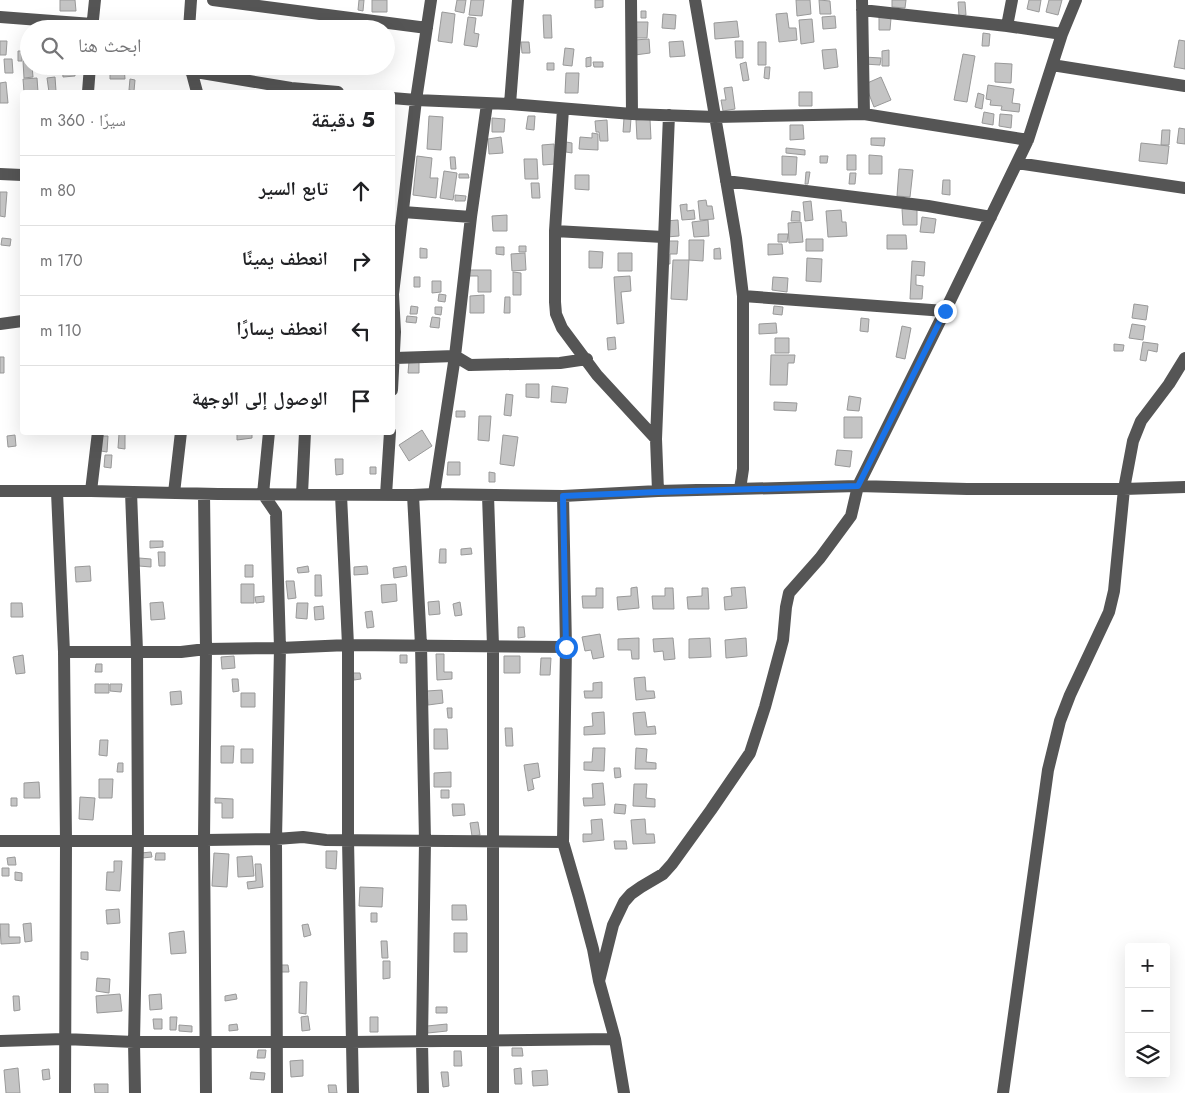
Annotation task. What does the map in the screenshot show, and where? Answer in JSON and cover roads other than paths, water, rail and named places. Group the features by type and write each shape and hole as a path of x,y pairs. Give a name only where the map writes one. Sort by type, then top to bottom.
{"street":[{"path":"93,20 95,0"},
{"path":"190,20 191,0"},
{"path":"213,0 366,20"},
{"path":"395,278 416,100 431,0"},
{"path":"510,104 518,0"},
{"path":"631,0 632,114"},
{"path":"695,0 736,238 742,296 743,469 740,489"},
{"path":"1007,26 1012,0"},
{"path":"599,981 613,925 624,902 641,886 663,874 672,864 750,753 765,707 783,640 789,593 820,558 851,516 858,486 1028,140 1062,34 1076,0"},
{"path":"864,114 862,5 1062,34"},
{"path":"0,17 31,20"},
{"path":"395,24 427,28"},
{"path":"1052,65 1185,86"},
{"path":"88,90 89,75"},
{"path":"192,75 196,90"},
{"path":"222,75 291,90"},
{"path":"395,98 510,104 632,114 714,117 864,114 1028,140"},
{"path":"434,494 455,356 471,217 487,104"},
{"path":"563,109 555,231 556,314 562,328 597,375 656,439"},
{"path":"658,492 656,439 669,115"},
{"path":"1017,163 1185,188"},
{"path":"0,174 20,175"},
{"path":"726,181 928,206 991,217"},
{"path":"403,212 471,217"},
{"path":"555,231 663,238"},
{"path":"742,296 945,311"},
{"path":"0,324 20,321"},
{"path":"395,332 395,358 455,356 470,365 560,363 587,360"},
{"path":"1003,1093 1048,770 1060,721 1070,695 1109,612 1114,591 1124,489 1133,442 1141,421 1169,384 1185,358"},
{"path":"91,491 98,435"},
{"path":"174,493 181,435"},
{"path":"269,435 264,494 276,513 280,648 276,839 277,1093"},
{"path":"302,494 305,435"},
{"path":"386,495 390,435"},
{"path":"0,491 563,496 858,486 967,489 1124,489 1185,486"},
{"path":"57,492 64,652 66,841 65,1093"},
{"path":"131,492 137,651 138,841 134,1042 135,1093"},
{"path":"204,494 206,1093"},
{"path":"341,495 348,645 348,840 352,1093"},
{"path":"413,495 421,645 425,841 423,1093"},
{"path":"488,495 493,646 493,1093"},
{"path":"563,496 566,647 563,842 582,906 599,981 615,1039 624,1093"},
{"path":"64,652 181,652 206,649 348,645 566,647"},
{"path":"0,841 276,839 303,836 326,840 563,842"},
{"path":"0,1041 64,1039 134,1042 352,1042 615,1039"}]}
